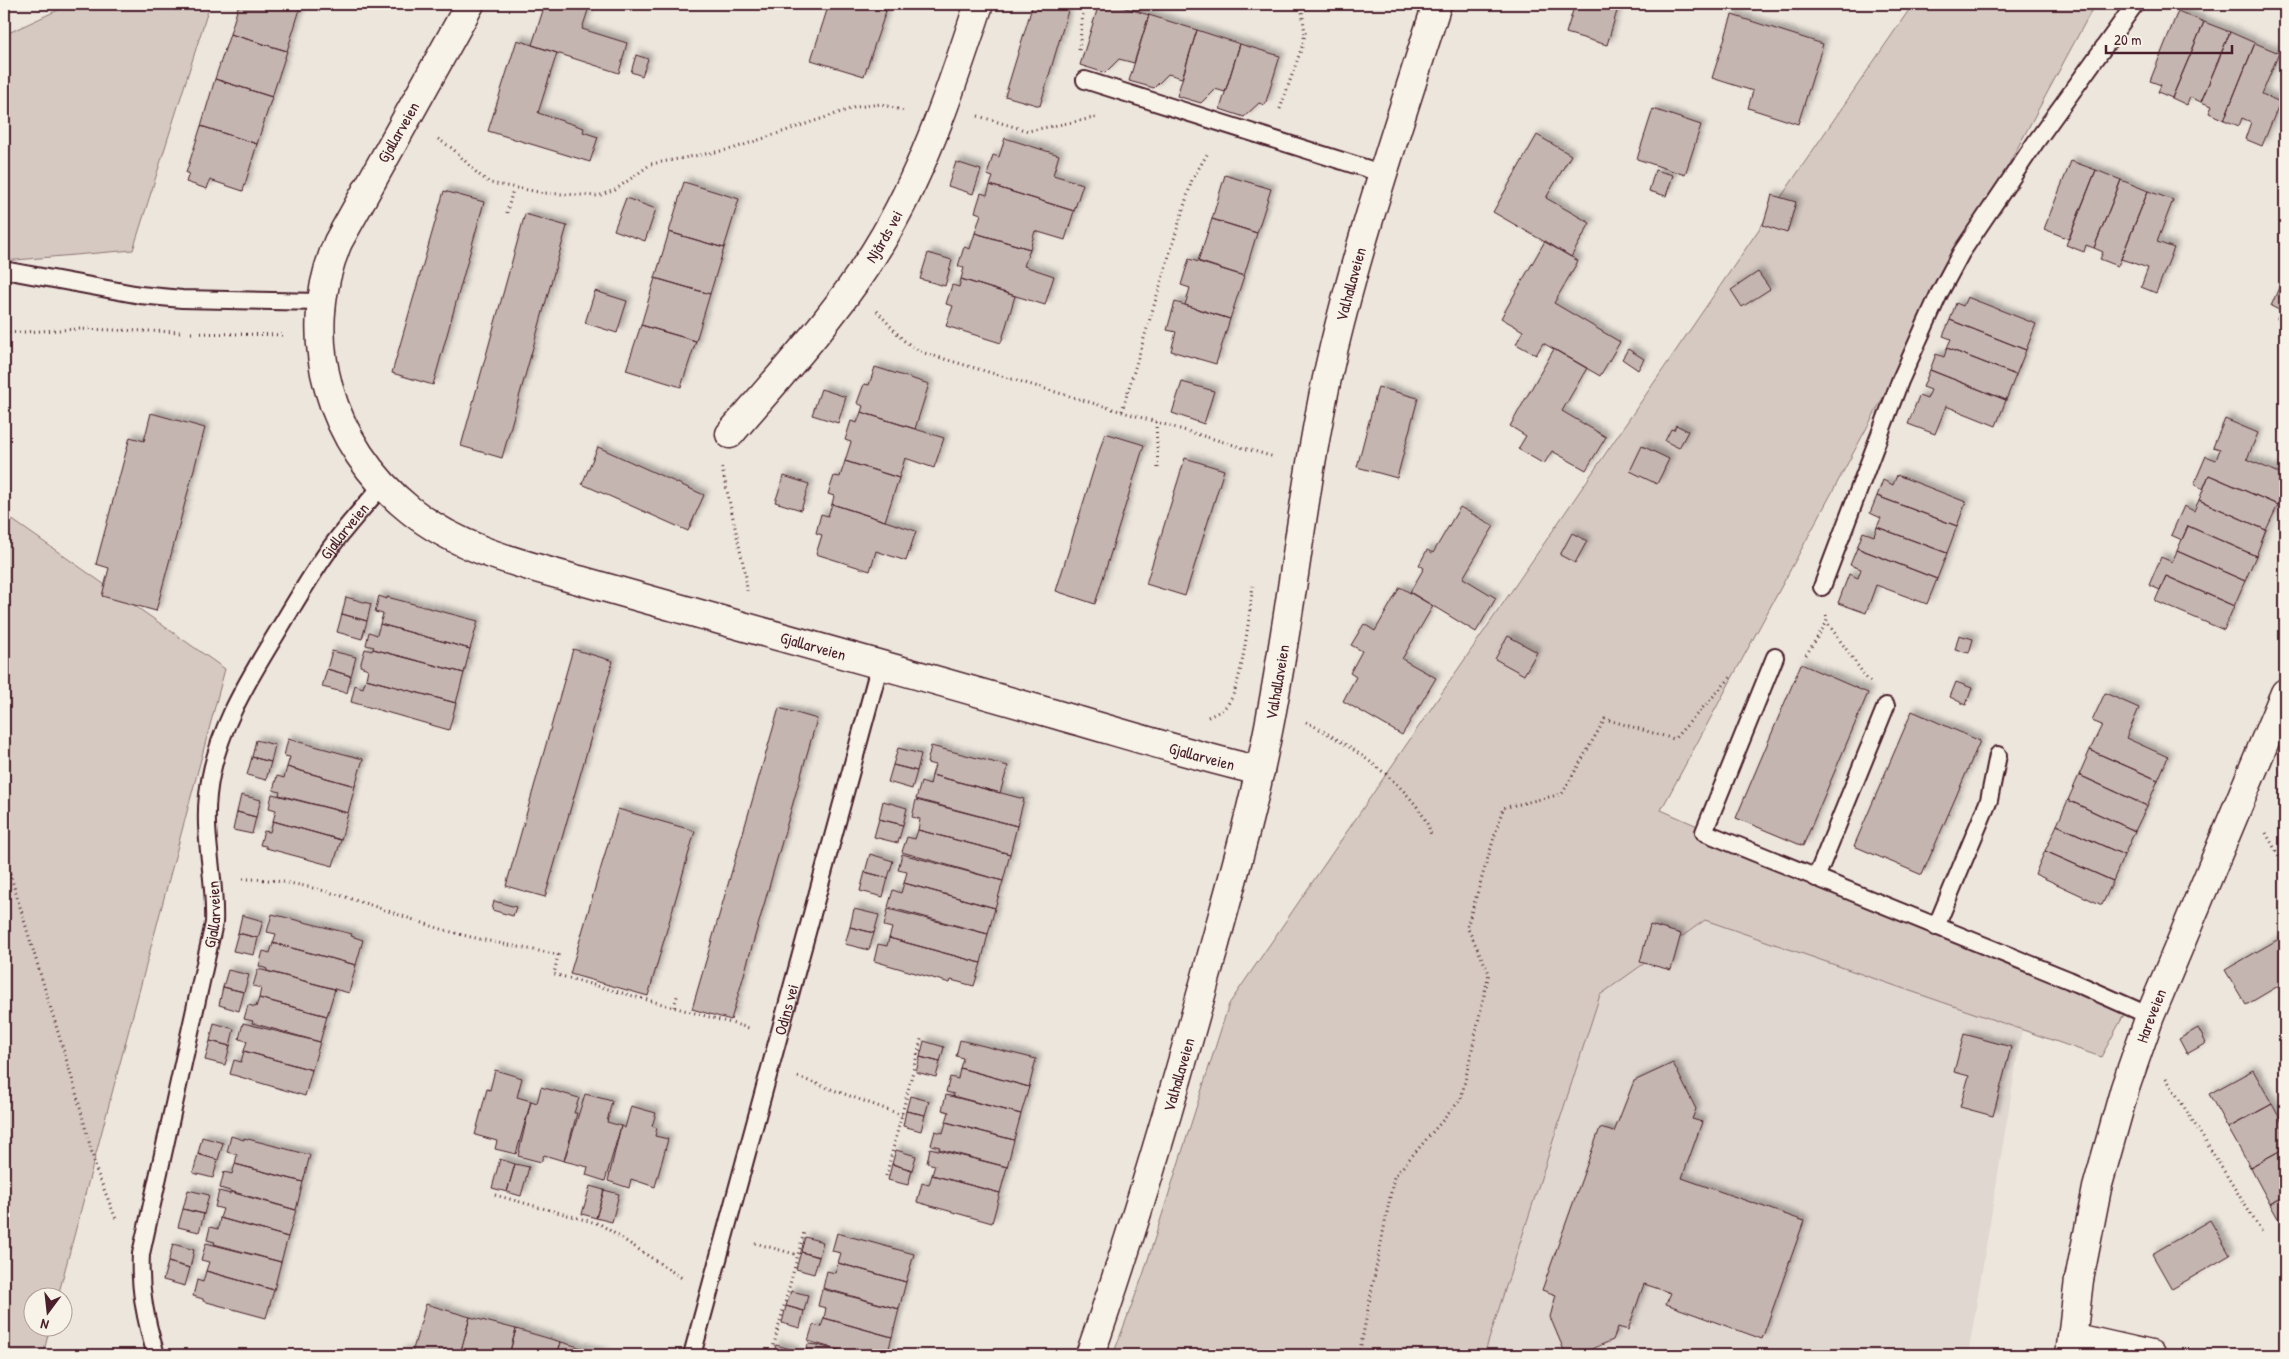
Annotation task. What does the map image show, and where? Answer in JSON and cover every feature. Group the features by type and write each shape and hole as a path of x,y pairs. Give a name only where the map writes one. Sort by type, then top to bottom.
{"street":[{"name":"Gjallarveien","path":"470,4 338,242 325,278 320,302 319,335 331,396 344,430 362,459 383,485 412,511 437,528 463,543 491,554 1197,756 1260,771"},
{"name":"Njårds vei","path":"730,434 820,329 852,285 896,215 941,114 979,4"},
{"name":"Valhallaveien","path":"1090,1355 1130,1238 1156,1149 1202,989 1260,771 1280,669 1324,396 1349,290 1437,4"},
{"name":"Hareveien","path":"2072,1346 2079,1280 2097,1188 2140,1046 2150,1016 2285,693"},
{"path":"2072,1346 2151,1355"}],"lane":[{"path":"1822,587 1900,381 1935,301 1961,253 2035,143 2135,4"},
{"path":"1085,80 1228,127 1384,174"},
{"path":"4,270 140,295 182,299 320,302"},
{"name":"Gjallarveien","path":"156,1355 145,1316 140,1283 141,1254 210,944 215,906 207,846 208,792 216,756 234,706 316,569 333,544 383,485"},
{"path":"1775,657 1704,832 2069,980 2150,1016"},
{"name":"Odins vei","path":"692,1355 710,1296 769,1067 880,664"},
{"path":"1816,878 1886,706"},
{"path":"1936,926 1989,800 1998,755"}],"path":[{"path":"1084,4 1077,67 1085,80"},
{"path":"1269,139 1303,44 1305,33 1301,4"},
{"path":"404,122 453,149 490,183 513,189 579,196 598,196 614,190 651,164 732,149 872,104 891,105 1028,131 1136,108 1148,101"},
{"path":"1122,411 1192,180 1198,168 1228,127"},
{"path":"507,213 513,189"},
{"path":"852,285 903,340 921,352 1274,457"},
{"path":"4,333 79,328 285,335"},
{"path":"1156,422 1158,469"},
{"path":"730,434 721,472 746,577 747,599"},
{"path":"1822,587 1827,622 1886,706"},
{"path":"1359,1355 1394,1177 1461,1100 1489,973 1467,927 1503,808 1562,794 1606,719 1674,739 1734,674"},
{"path":"1305,721 1346,744 1411,797 1428,823 1431,836"},
{"path":"4,854 98,1172 116,1220 141,1254"},
{"path":"213,881 247,879 300,887 343,897 476,939 558,955 554,974 752,1029 777,1040"},
{"path":"674,1007 678,993"},
{"path":"886,1176 922,1036"},
{"path":"2140,1046 2154,1058 2263,1234"},
{"path":"769,1067 902,1115"},
{"path":"495,1195 600,1224 710,1296"},
{"path":"771,1355 804,1232"},
{"path":"725,1235 798,1255"}],"shaded area":[{"path":"71,4 210,4 133,250 4,261 4,35"},
{"path":"1913,4 2095,4 1661,810 2125,1013 2101,1057 1705,920 1600,995 1484,1355 1113,1355 1143,1275 1229,1004"},
{"path":"4,514 225,669 61,1286 22,1286 22,1336 48,1336 43,1355 4,1355"},
{"path":"1705,920 2022,1029 1968,1355 1484,1355 1600,995"}],"building":[{"path":"239,4 301,6 287,51 230,34"},
{"path":"545,4 590,4 582,29 627,43 619,73 532,45"},
{"path":"829,4 865,4 886,11 864,76 811,60"},
{"path":"865,4 888,4 886,11"},
{"path":"1033,4 1070,4 1040,106 1005,96"},
{"path":"1099,4 1112,4 1149,15 1134,63 1119,59 1105,73 1080,65"},
{"path":"1575,4 1594,4 1617,11 1607,45 1566,33"},
{"path":"1785,4 1800,4 1798,10 1784,6"},
{"path":"2178,11 2204,22 2172,98 2158,92 2161,85 2150,81"},
{"path":"1149,15 1197,30 1182,78 1168,74 1154,88 1129,81"},
{"path":"1732,15 1823,44 1798,124 1748,108 1753,91 1712,78"},
{"path":"2204,22 2230,32 2201,102 2190,97 2187,105 2172,98"},
{"path":"1197,30 1240,44 1225,92 1215,89 1201,103 1177,96"},
{"path":"2230,32 2255,43 2224,120 2209,113 2212,106 2201,102"},
{"path":"230,34 287,51 272,97 215,79"},
{"path":"517,40 557,53 538,113 584,128 583,132 598,137 590,162 488,131"},
{"path":"2255,43 2279,53 2262,94 2280,102 2262,146 2245,139 2251,122 2242,118 2239,126 2224,120"},
{"path":"1240,44 1280,56 1265,105 1259,103 1244,117 1220,109"},
{"path":"636,55 648,59 642,76 631,72"},
{"path":"215,79 272,97 257,144 201,126"},
{"path":"1653,109 1701,125 1685,175 1637,159"},
{"path":"201,126 257,144 243,191 210,180 207,189 186,182 189,173 186,173"},
{"path":"1537,135 1571,155 1546,198 1590,223 1571,257 1493,212"},
{"path":"1005,138 1059,155 1053,175 1083,184 1074,211 990,185 993,177 987,175 993,155 999,157"},
{"path":"2071,161 2096,170 2069,239 2044,229"},
{"path":"956,162 981,170 973,194 948,186"},
{"path":"1655,170 1673,175 1666,196 1649,191"},
{"path":"2096,170 2121,180 2094,248 2086,245 2084,252 2066,245"},
{"path":"1225,175 1271,189 1257,233 1212,219"},
{"path":"2121,180 2148,191 2118,266 2100,259 2103,252 2094,248"},
{"path":"684,182 739,199 724,248 669,232"},
{"path":"990,185 1074,211 1065,240 1035,231 1030,249 975,233 981,214 975,212 981,193 987,195"},
{"path":"444,191 484,202 433,385 392,373"},
{"path":"2148,191 2173,200 2157,242 2174,248 2156,293 2141,287 2148,268 2121,259"},
{"path":"1772,195 1796,202 1787,233 1763,225"},
{"path":"626,198 656,209 645,241 614,230"},
{"path":"525,214 567,226 502,458 461,446"},
{"path":"1212,219 1257,233 1244,276 1198,261"},
{"path":"669,232 724,248 710,294 655,278"},
{"path":"975,233 1030,249 1024,266 1054,276 1045,305 961,279 964,268 958,266 964,247 970,249"},
{"path":"1545,241 1578,261 1554,303 1620,342 1600,376 1543,343 1536,355 1516,344 1523,331 1501,318"},
{"path":"928,253 952,260 945,286 920,279"},
{"path":"1189,259 1244,276 1230,319 1185,305 1190,288 1181,285"},
{"path":"1758,272 1770,289 1742,307 1731,290"},
{"path":"2285,274 2285,293 2278,290"},
{"path":"655,278 710,294 696,341 641,325"},
{"path":"961,279 1015,296 1001,343 946,326 953,306 946,304 952,285 959,287"},
{"path":"2278,290 2285,293 2285,323 2277,319 2281,311 2271,306"},
{"path":"595,291 627,301 617,333 585,323"},
{"path":"1967,297 2036,324 2026,350 1950,320 1956,303 1963,306"},
{"path":"1175,302 1230,319 1216,364 1171,351 1176,332 1167,330"},
{"path":"1950,320 2026,350 2016,375 1947,348 1951,339 1943,336"},
{"path":"641,325 696,341 681,387 626,370"},
{"path":"1947,348 2016,375 2006,400 1930,370 1936,354 1944,357"},
{"path":"1554,349 1587,368 1562,411 1606,437 1586,470 1552,451 1544,464 1518,449 1526,436 1510,426"},
{"path":"1628,349 1644,359 1638,370 1622,359"},
{"path":"875,367 929,384 915,429 861,412 863,406 857,403 864,384 869,385"},
{"path":"1930,370 2006,400 1996,426 1946,406 1935,434 1908,424 1919,396 1927,399 1931,390 1923,387"},
{"path":"1182,382 1214,391 1204,424 1172,413"},
{"path":"1378,387 1418,398 1397,478 1357,467"},
{"path":"821,389 846,397 838,423 812,415"},
{"path":"861,412 944,438 934,468 905,458 899,478 845,461 851,442 845,440 851,421 857,423"},
{"path":"151,413 205,428 156,611 102,596 109,568 96,564 130,437 144,441"},
{"path":"2225,419 2258,433 2247,459 2285,476 2285,487 2278,505 2209,475 2203,489 2194,484 2206,456 2216,460 2220,449 2213,447"},
{"path":"1676,425 1688,431 1679,448 1665,441 1671,429 1674,430"},
{"path":"1105,433 1144,445 1095,604 1056,591"},
{"path":"1642,446 1669,459 1657,484 1630,471"},
{"path":"598,447 704,495 688,531 582,484"},
{"path":"1185,458 1224,470 1185,596 1146,584"},
{"path":"845,461 899,478 885,521 832,504 834,496 828,494 834,476 840,477"},
{"path":"1897,475 1966,502 1957,526 1877,496 1883,480 1893,485"},
{"path":"2209,475 2278,505 2266,530 2199,500"},
{"path":"784,476 809,484 801,510 775,502"},
{"path":"1877,496 1957,526 1947,553 1877,527 1881,518 1870,513"},
{"path":"2199,500 2266,530 2256,556 2188,526 2182,540 2171,535 2184,506 2194,511"},
{"path":"832,504 916,531 906,561 876,551 870,571 816,554 822,535 816,533 821,514 828,516"},
{"path":"1460,507 1494,526 1463,578 1496,598 1476,632 1410,592 1424,568 1419,565 1427,550 1433,553"},
{"path":"2188,526 2256,556 2245,581 2177,551"},
{"path":"1877,527 1947,553 1937,579 1857,548 1863,532 1874,536"},
{"path":"1572,533 1587,541 1575,563 1560,555"},
{"path":"1857,548 1937,579 1927,604 1876,585 1866,613 1838,603 1849,574 1858,578 1861,569 1850,565"},
{"path":"2177,551 2245,581 2234,606 2166,576 2160,590 2149,585 2161,557 2172,562"},
{"path":"2166,576 2234,606 2224,630 2155,601"},
{"path":"1400,587 1433,606 1402,659 1436,678 1402,735 1343,701 1356,677 1350,673 1362,651 1351,645 1364,624 1375,631"},
{"path":"379,596 478,621 470,649 380,624 383,614 375,612"},
{"path":"346,597 371,604 367,621 342,614"},
{"path":"342,614 367,621 362,639 337,632"},
{"path":"380,624 470,649 464,673 373,649 374,647 366,645 369,632 377,635"},
{"path":"1959,635 1973,639 1969,653 1955,650"},
{"path":"1508,636 1537,652 1524,675 1495,659"},
{"path":"365,649 372,651 373,649 464,673 456,703 366,679 368,669 360,666"},
{"path":"573,649 613,661 545,897 506,886"},
{"path":"332,651 356,657 351,676 327,669"},
{"path":"1801,664 1868,693 1803,846 1736,818"},
{"path":"327,669 351,676 347,693 322,687"},
{"path":"366,679 456,703 449,730 351,702 355,685 363,688"},
{"path":"1956,682 1972,688 1966,705 1950,697"},
{"path":"2105,693 2139,708 2126,738 2168,757 2158,780 2090,750 2102,725 2092,721"},
{"path":"779,708 817,719 731,1020 692,1009"},
{"path":"1912,711 1980,741 1922,875 1854,846"},
{"path":"288,739 363,759 355,786 287,767 290,757 284,756"},
{"path":"256,740 275,745 271,762 252,757"},
{"path":"931,746 1008,766 1000,793 932,775 935,765 927,763"},
{"path":"898,748 921,754 917,771 893,765"},
{"path":"2090,750 2158,780 2147,806 2079,775"},
{"path":"252,757 271,762 266,780 247,775"},
{"path":"893,765 917,771 912,789 888,782"},
{"path":"287,767 355,786 348,813 279,795 280,792 273,790 277,776 284,778"},
{"path":"932,775 1024,799 1017,826 916,799 921,782 930,785"},
{"path":"2079,775 2147,806 2135,831 2068,800"},
{"path":"272,794 348,813 341,840 273,821 276,810 269,808"},
{"path":"241,795 261,800 256,817 237,812"},
{"path":"916,800 1017,826 1010,854 918,830 920,819 912,817"},
{"path":"2068,800 2135,831 2124,855 2057,825"},
{"path":"883,801 907,808 903,825 879,819"},
{"path":"618,809 695,831 648,996 570,974"},
{"path":"237,812 256,817 252,834 233,830"},
{"path":"879,819 903,825 898,843 874,837"},
{"path":"273,821 341,840 333,866 260,845 264,831 270,832"},
{"path":"2057,825 2124,855 2113,881 2045,851"},
{"path":"918,830 1010,854 1003,881 902,852 907,837 915,839"},
{"path":"2045,851 2113,881 2102,905 2035,874"},
{"path":"870,854 893,861 888,878 865,872"},
{"path":"902,854 1003,881 995,908 904,883 907,872 898,870"},
{"path":"865,872 888,878 883,897 860,891"},
{"path":"904,883 995,908 988,934 888,907 893,890 901,893"},
{"path":"494,901 516,907 513,916 492,910"},
{"path":"854,909 879,915 874,933 850,927"},
{"path":"888,909 988,934 981,963 889,938 892,928 884,926"},
{"path":"272,914 352,934 351,936 363,940 356,965 273,943 276,934 267,932"},
{"path":"242,915 263,921 258,938 238,933"},
{"path":"1650,925 1681,934 1671,970 1640,962"},
{"path":"850,927 874,933 869,950 845,944"},
{"path":"238,933 258,938 254,955 233,951"},
{"path":"2284,936 2285,982 2246,1005 2225,970"},
{"path":"889,938 981,963 974,986 951,980 950,983 874,961 878,944 887,946"},
{"path":"273,943 356,965 349,993 267,971 267,969 259,966 263,951 270,953"},
{"path":"258,969 335,989 327,1016 259,998 261,988 253,986"},
{"path":"228,970 249,975 244,992 223,987"},
{"path":"223,987 244,992 239,1011 219,1005"},
{"path":"259,998 327,1016 320,1042 252,1023 253,1021 244,1019 248,1005 256,1007"},
{"path":"214,1023 234,1029 230,1046 210,1041"},
{"path":"243,1023 320,1042 312,1070 244,1051 247,1041 239,1039"},
{"path":"2198,1028 2206,1043 2187,1054 2179,1039"},
{"path":"1964,1034 2011,1047 1993,1116 1960,1107 1969,1076 1954,1072"},
{"path":"960,1040 1036,1059 1029,1087 960,1068 963,1058 956,1056"},
{"path":"210,1041 230,1046 225,1065 205,1060"},
{"path":"924,1041 944,1047 940,1062 920,1057"},
{"path":"244,1051 312,1070 305,1096 230,1074 234,1060 241,1062"},
{"path":"920,1057 940,1062 936,1077 916,1072"},
{"path":"1673,1063 1696,1109 1692,1119 1702,1122 1682,1178 1804,1221 1762,1339 1666,1304 1671,1293 1644,1284 1628,1330 1618,1327 1613,1340 1577,1355 1566,1355 1550,1317 1556,1295 1542,1290 1600,1128 1614,1132 1634,1081"},
{"path":"960,1068 1029,1087 1021,1114 953,1096 954,1094 946,1092 950,1077 958,1079"},
{"path":"495,1070 522,1078 517,1097 531,1101 516,1154 495,1149 497,1141 475,1135 487,1089 490,1090"},
{"path":"2253,1070 2272,1104 2228,1128 2209,1094"},
{"path":"541,1087 579,1098 574,1113 577,1113 564,1161 544,1155 541,1162 518,1156 531,1101 537,1103"},
{"path":"585,1094 612,1101 607,1122 621,1126 605,1181 586,1175 588,1167 564,1161"},
{"path":"946,1095 1021,1114 1014,1140 946,1122 949,1112 942,1110"},
{"path":"910,1096 929,1101 925,1115 906,1111"},
{"path":"2272,1104 2285,1128 2285,1148 2250,1167 2228,1128"},
{"path":"631,1106 656,1113 652,1126 657,1128 655,1136 668,1139 655,1187 631,1179 629,1188 608,1181 621,1126 625,1128"},
{"path":"906,1111 925,1115 921,1131 903,1126"},
{"path":"946,1122 1014,1140 1007,1167 939,1149 940,1147 931,1145 935,1131 943,1133"},
{"path":"231,1136 310,1155 303,1182 235,1164 237,1155 227,1152"},
{"path":"202,1137 223,1143 218,1160 198,1154"},
{"path":"930,1148 1007,1167 1000,1193 932,1175 935,1165 927,1163"},
{"path":"2285,1148 2285,1195 2270,1204 2250,1167"},
{"path":"896,1150 916,1156 912,1170 892,1164"},
{"path":"198,1154 218,1160 213,1178 193,1173"},
{"path":"500,1159 515,1164 507,1192 492,1188"},
{"path":"235,1164 303,1182 296,1210 220,1188 224,1172 232,1174"},
{"path":"515,1164 529,1167 521,1196 507,1192"},
{"path":"892,1164 912,1170 908,1185 888,1180"},
{"path":"932,1175 1000,1193 992,1223 917,1202 922,1183 929,1185"},
{"path":"590,1186 604,1190 596,1218 582,1214"},
{"path":"188,1190 209,1195 204,1214 183,1209"},
{"path":"604,1190 619,1194 612,1222 596,1218"},
{"path":"219,1191 230,1194 230,1192 296,1210 288,1237 220,1218 223,1209 215,1207"},
{"path":"2285,1195 2285,1231 2270,1204"},
{"path":"183,1209 204,1214 199,1232 178,1227"},
{"path":"220,1218 288,1237 281,1262 214,1244 215,1242 207,1240 210,1227 218,1229"},
{"path":"2210,1220 2230,1255 2172,1289 2152,1254"},
{"path":"837,1233 914,1254 906,1282 838,1263 841,1253 832,1251"},
{"path":"805,1237 823,1242 819,1257 801,1252"},
{"path":"206,1243 281,1262 274,1290 206,1271 209,1262 201,1260"},
{"path":"173,1244 194,1250 190,1268 168,1262"},
{"path":"801,1252 819,1257 814,1274 796,1269"},
{"path":"168,1262 190,1268 185,1286 163,1280"},
{"path":"838,1263 906,1282 899,1309 823,1288 827,1271 835,1273"},
{"path":"206,1271 274,1290 266,1318 203,1301 203,1299 193,1296 197,1280 203,1282"},
{"path":"822,1289 899,1309 892,1337 824,1318 826,1308 818,1306"},
{"path":"791,1291 808,1295 804,1311 786,1306"},
{"path":"426,1304 470,1317 460,1355 401,1355 402,1351 412,1353"},
{"path":"786,1306 804,1311 800,1328 782,1323"},
{"path":"470,1317 516,1329 509,1355 460,1355"},
{"path":"824,1318 892,1337 887,1355 856,1355 808,1341 813,1325 821,1327"},
{"path":"516,1329 561,1342 557,1355 509,1355"},
{"path":"561,1342 607,1355 557,1355"},
{"path":"808,1344 817,1345 856,1355 805,1355"},
{"path":"776,1345 794,1350 793,1355 773,1355"}]}
